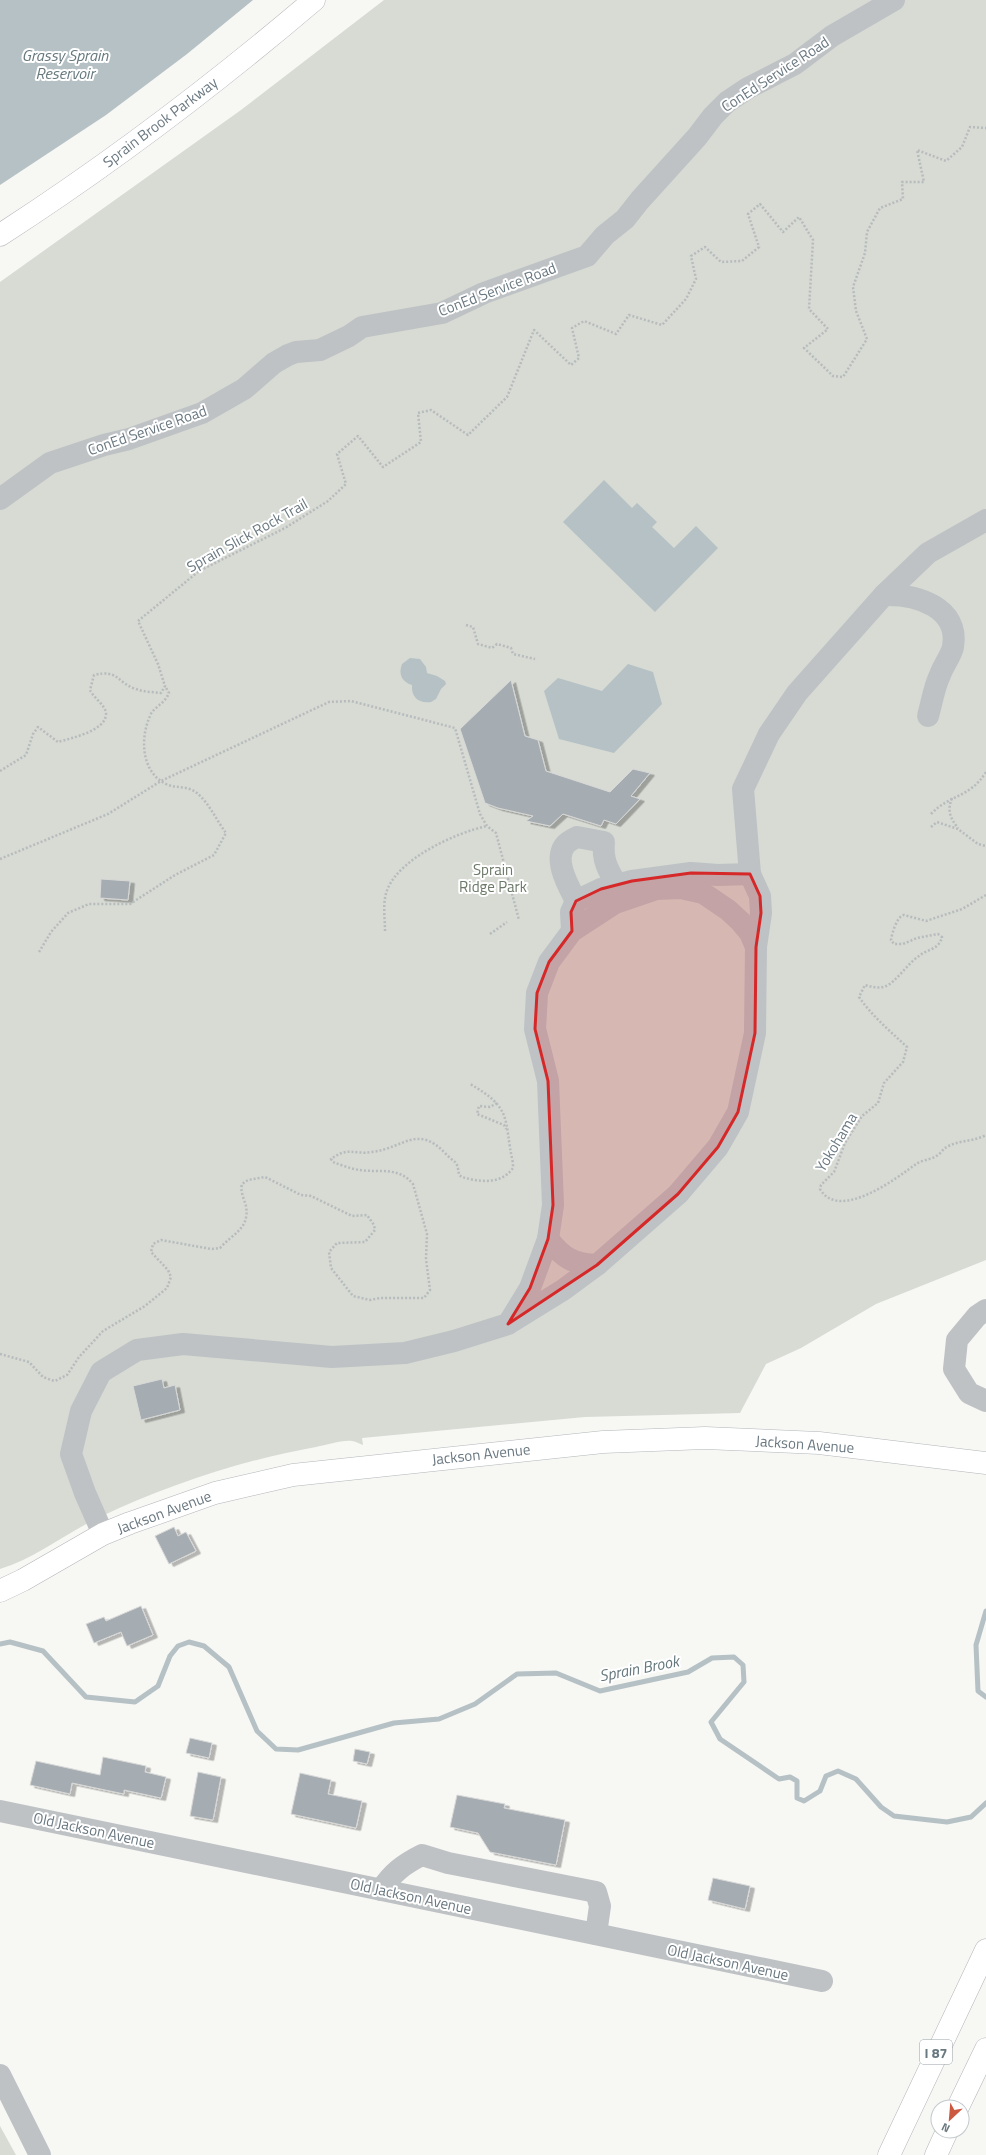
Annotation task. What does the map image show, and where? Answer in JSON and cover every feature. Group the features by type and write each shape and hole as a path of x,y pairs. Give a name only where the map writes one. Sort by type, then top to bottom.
{"main road":[{"name":"Sprain Brook Parkway","path":"0,235 72,187 172,114 257,48 314,0"},
{"name":"Jackson Avenue","path":"0,1591 23,1580 103,1534 130,1522 215,1493 293,1475 603,1442 705,1438 819,1443 986,1463"},
{"path":"958,2008 986,1937"},
{"name":"I 87","path":"889,2155 986,1950"},
{"path":"962,2099 986,2049"},
{"path":"936,2155 943,2139"}],"street":[{"name":"ConEd Service Road","path":"0,499 50,463 104,445 130,439 202,413 244,389 274,363 288,355 296,352 320,350 349,336 362,327 442,313 484,293 587,256 605,235 625,219 640,200 697,137 713,116 727,102 748,88 795,64 832,36 894,0"},
{"path":"103,1534 84,1493 71,1454 81,1411 101,1372 137,1350 183,1344 332,1357 405,1353 454,1341 508,1324 563,1290 597,1265 678,1194 718,1147 738,1112 755,1033 756,947 761,913 760,896 750,874 743,788 770,734 797,693 884,595 928,553 986,520"},
{"path":"884,595 920,598 937,607 948,618 953,631 953,648 939,676 928,716"},
{"path":"576,901 565,878 560,858 565,845 577,837 604,842 603,854 605,865 617,885"},
{"path":"572,931 571,912 576,901 602,889 617,885 691,873 718,875 750,874"},
{"path":"508,1324 530,1288 548,1239 554,1205 548,1081 535,1029 537,992 549,962 572,931 615,903 656,889 681,888 703,893 728,910 750,933 756,947"},
{"path":"548,1239 557,1251 572,1261 597,1265"},
{"path":"986,1310 977,1316 957,1340 954,1369 969,1393 986,1401"},
{"name":"Old Jackson Avenue","path":"0,1811 822,1981"},
{"path":"381,1890 390,1876 400,1867 422,1855 448,1863 596,1892 600,1906 596,1934"},
{"path":"0,2076 40,2155"}],"path":[{"name":"Sprain Slick Rock Trail","path":"165,686 158,664 138,621 199,571 285,528 328,501 346,484 337,454 358,436 383,467 421,442 418,413 431,410 468,435 507,397 534,330 571,365 579,358 572,328 584,321 616,334 630,315 662,325 686,299 696,279 691,256 705,247 721,262 742,261 759,247 748,214 760,204 783,232 799,217 813,240 809,309 828,329 804,348 833,376 842,377 852,365 867,339 856,311 853,287 865,253 867,232 880,208 903,199 902,182 924,182 917,150 946,162 962,148 970,127 986,128"},
{"path":"466,626 473,628 478,644 492,648 497,644 511,648 513,654 535,659"},
{"path":"0,770 26,755 33,734 38,727 58,742 95,729 104,722 106,713 103,706 90,690 94,675 104,673 114,674 136,689 151,692 161,693 165,686"},
{"path":"39,952 51,932 68,913 89,904 130,904 175,876 214,855 226,833 202,800 191,789 166,784 151,771 146,763 144,735 152,712 166,700 169,693 165,686"},
{"path":"0,859 108,814 161,781 329,702 351,701 455,728 480,814 487,826 496,834 519,920"},
{"path":"931,814 940,805 952,798 964,795 978,784 986,772"},
{"path":"952,798 948,807 950,815 958,828 966,836 986,846"},
{"path":"931,827 937,822 958,828"},
{"path":"385,931 384,900 387,889 395,874 430,849 487,826"},
{"name":"Yokohama","path":"986,895 962,909 926,921 904,915 898,919 891,940 894,944 903,944 917,938 938,934 942,938 941,942 932,950 919,956 886,986 879,988 865,985 860,991 859,997 868,1009 884,1023 891,1034 907,1047 906,1056 884,1083 878,1103 862,1116 844,1143 834,1172 821,1185 820,1189 823,1195 830,1199 850,1200 860,1198 907,1173 916,1164 936,1156 946,1148 986,1135"},
{"path":"490,934 507,922"},
{"path":"0,1354 29,1362 43,1377 51,1380 55,1381 67,1375 79,1357 103,1331 144,1306 167,1288 171,1277 168,1270 151,1252 153,1244 161,1240 211,1249 220,1248 228,1239 236,1235 242,1228 246,1207 242,1184 261,1177 269,1178 301,1195 311,1196 352,1216 367,1215 371,1220 375,1230 369,1239 365,1242 337,1243 329,1252 331,1268 353,1296 370,1300 380,1298 424,1298 430,1290 426,1259 427,1234 413,1184 409,1179 393,1171 354,1169 333,1162 331,1159 341,1152 372,1152 415,1139 426,1139 435,1144 457,1163 459,1175 462,1177 472,1180 495,1180 504,1178 513,1168 504,1113 492,1097 470,1084"},
{"path":"497,1103 490,1107 479,1106 477,1114 504,1125 507,1129"}],"highlighted area":[{"path":"691,873 750,874 760,896 761,913 756,947 755,1033 738,1112 718,1147 678,1194 597,1265 508,1324 530,1288 548,1239 553,1205 548,1081 535,1029 537,993 549,962 572,931 571,912 576,901 601,889 632,881"}],"green space":[{"name":"Sprain Ridge Park","path":"384,0 986,0 986,1260 876,1304 801,1348 766,1364 740,1413 585,1417 362,1438 363,1445 353,1441 343,1441 288,1452 233,1466 152,1494 87,1523 38,1552 0,1569 0,282 241,110"},
{"path":"0,2126 16,2155 0,2155"}],"water":[{"name":"Grassy Sprain Reservoir","path":"0,0 253,0 187,54 106,115 0,185"},
{"path":"604,480 632,508 637,503 657,522 652,527 674,548 696,526 718,548 655,612 563,522"},
{"path":"410,658 420,659 426,667 427,673 437,676 445,681 446,684 441,689 436,699 431,702 419,701 414,696 412,685 403,680 400,671 402,664"},
{"path":"628,664 653,672 662,704 614,753 559,739 544,691 558,678 602,691"}],"building":[{"path":"511,680 525,736 538,740 546,771 610,792 633,769 650,773 631,796 640,799 616,824 604,820 601,826 563,814 550,826 526,821 533,816 498,808 485,803 460,729"},
{"path":"101,879 130,881 128,900 100,898"},
{"path":"162,1379 164,1388 175,1385 180,1410 141,1420 133,1386"},
{"path":"174,1527 178,1536 186,1532 196,1551 169,1564 155,1536"},
{"path":"141,1606 153,1635 127,1646 121,1632 94,1643 86,1624 104,1617 106,1621"},
{"path":"190,1738 212,1743 209,1758 186,1753"},
{"path":"355,1749 370,1752 367,1764 353,1761"},
{"path":"103,1757 146,1766 145,1772 166,1777 161,1798 124,1790 124,1794 72,1783 70,1794 30,1785 36,1761 100,1775"},
{"path":"198,1772 221,1777 213,1820 190,1816"},
{"path":"300,1773 331,1780 328,1794 362,1801 356,1828 291,1814"},
{"path":"457,1795 505,1804 504,1808 565,1820 556,1865 490,1852 478,1833 450,1827"},
{"path":"713,1878 750,1886 745,1909 708,1900"}],"waterway":[{"name":"Sprain Brook","path":"986,1611 976,1645 978,1691 986,1697"},
{"name":"Sprain Brook","path":"0,1644 10,1642 43,1651 86,1697 135,1702 158,1686 170,1656 178,1646 189,1642 204,1646 229,1667 257,1731 276,1749 298,1750 394,1723 439,1719 475,1704 517,1674 556,1673 600,1691 688,1672 712,1658 734,1657 743,1665 744,1682 711,1722 720,1739 779,1779 790,1777 797,1781 797,1798 804,1801 820,1791 826,1776 838,1771 856,1779 881,1807 894,1816 947,1822 971,1817 986,1803"}]}
